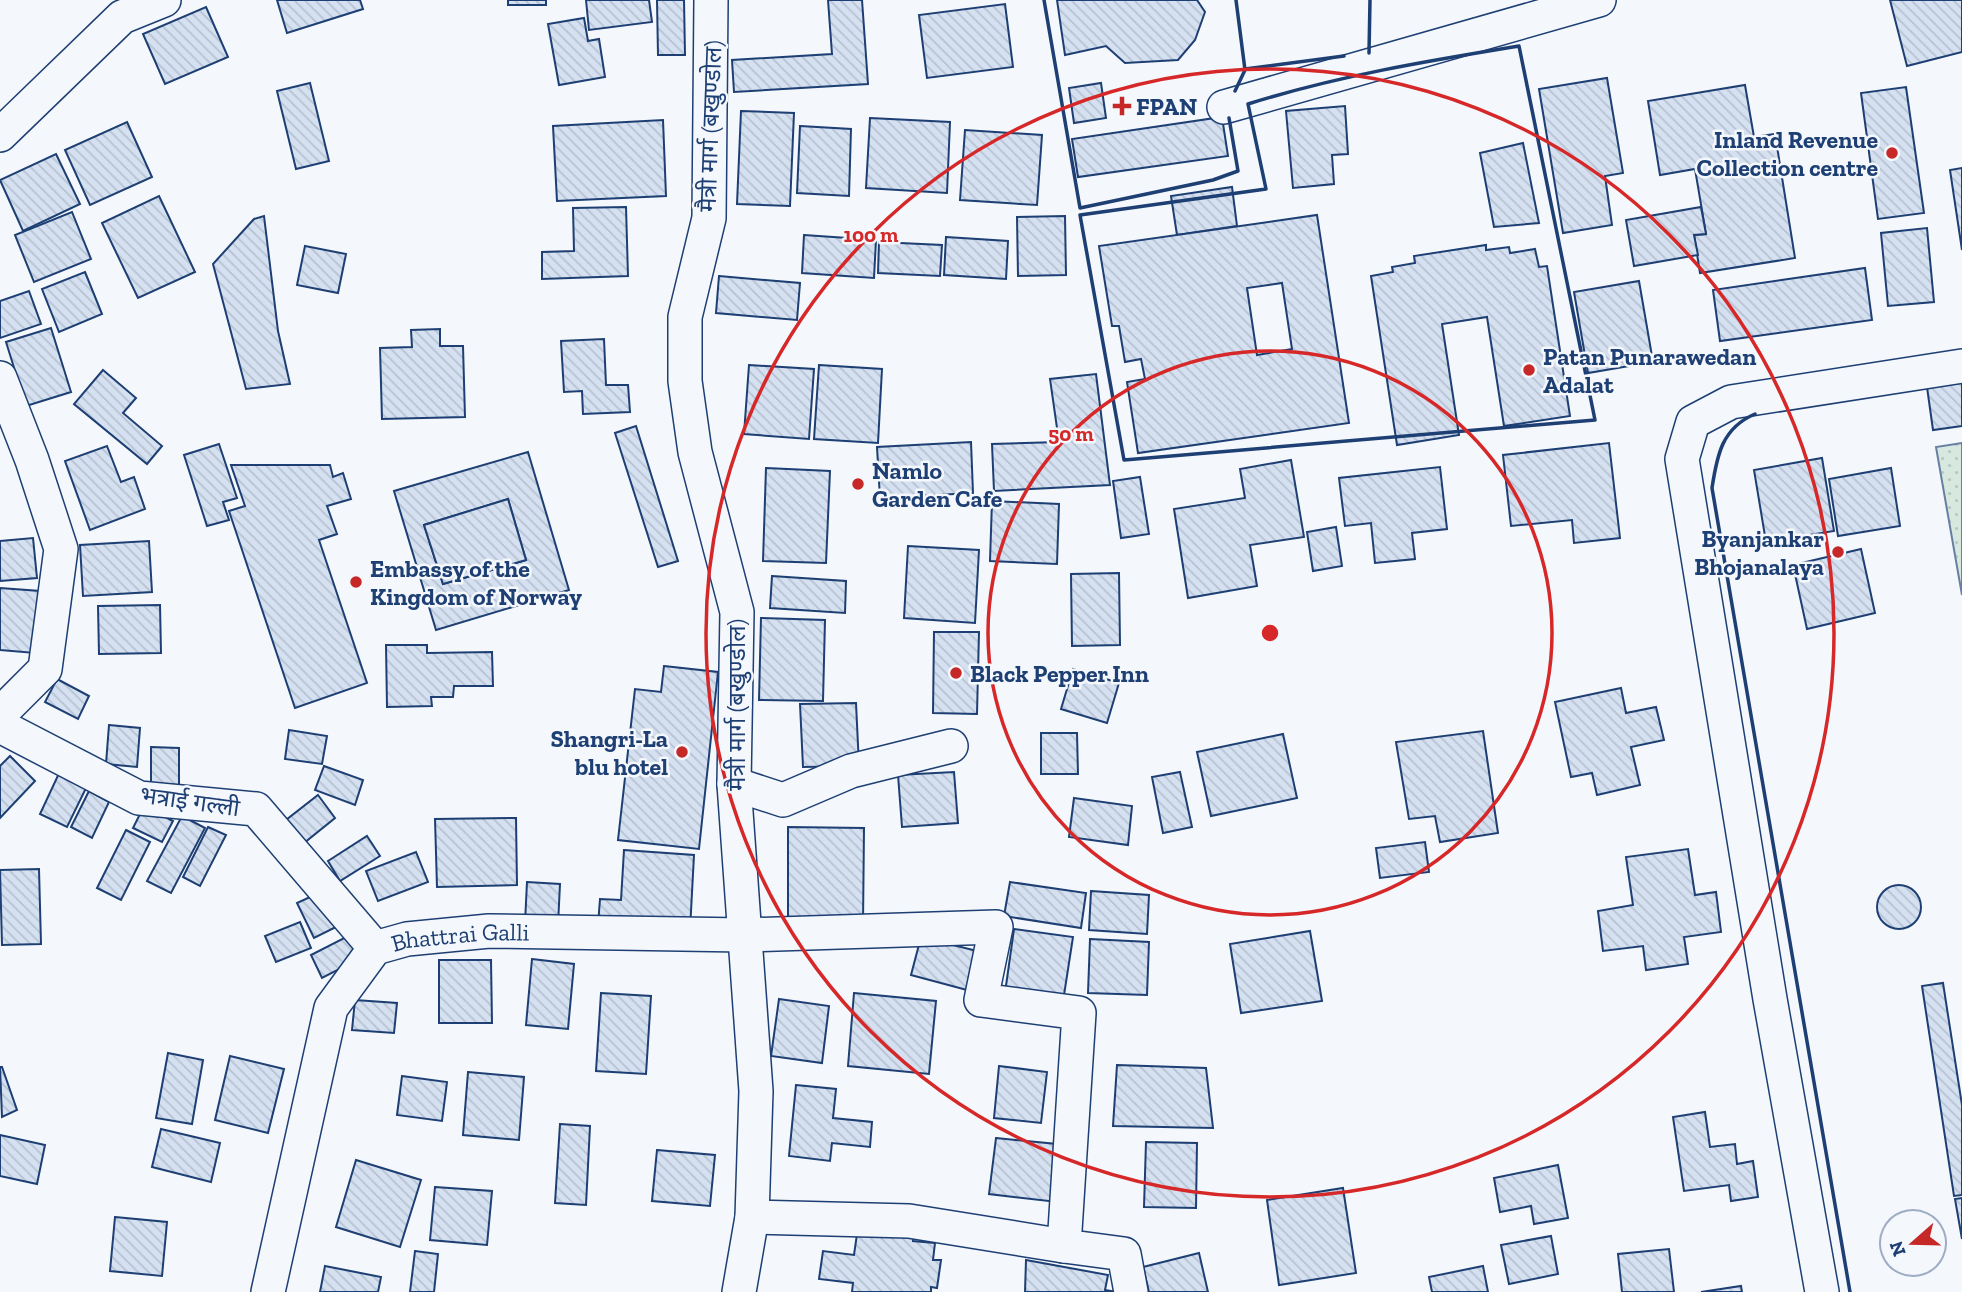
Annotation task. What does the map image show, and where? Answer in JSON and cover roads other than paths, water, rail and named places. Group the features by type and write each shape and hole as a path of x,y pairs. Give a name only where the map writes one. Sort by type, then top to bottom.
{"street":[{"path":"0,135 122,17 164,0"},
{"name":"मैत्री मार्ग (बखुण्डोल)","path":"711,0 709,218 685,317 685,381 687,416 695,452 737,612 734,784 756,1091 752,1217 739,1292"},
{"path":"1224,107 1599,0"},
{"path":"1822,1292 1770,999 1682,459 1693,422 1731,402 1962,366"},
{"path":"0,378 32,460 61,550 45,669 0,714"},
{"name":"भत्राई गल्ली","path":"0,726 139,798 256,809 375,948"},
{"path":"734,784 783,800 851,771 951,746"},
{"name":"Bhattrai Galli","path":"268,1292 331,1008 375,948 407,939 489,931 744,935 996,927 981,1000 1079,1013 1064,1246"},
{"path":"752,1217 909,1221 1124,1254 1130,1292"}],"place":[{"name":"FPAN","path":"1122,106"},
{"name":"Inland Revenue Collection centre","path":"1892,153"},
{"name":"Patan Punarawedan Adalat","path":"1529,370"},
{"name":"Namlo Garden Cafe","path":"858,484"},
{"name":"Byanjankar Bhojanalaya","path":"1838,552"},
{"name":"Embassy of the Kingdom of Norway","path":"356,582"},
{"name":"Black Pepper Inn","path":"956,673"},
{"name":"Shangri-La blu hotel","path":"682,752"}]}
